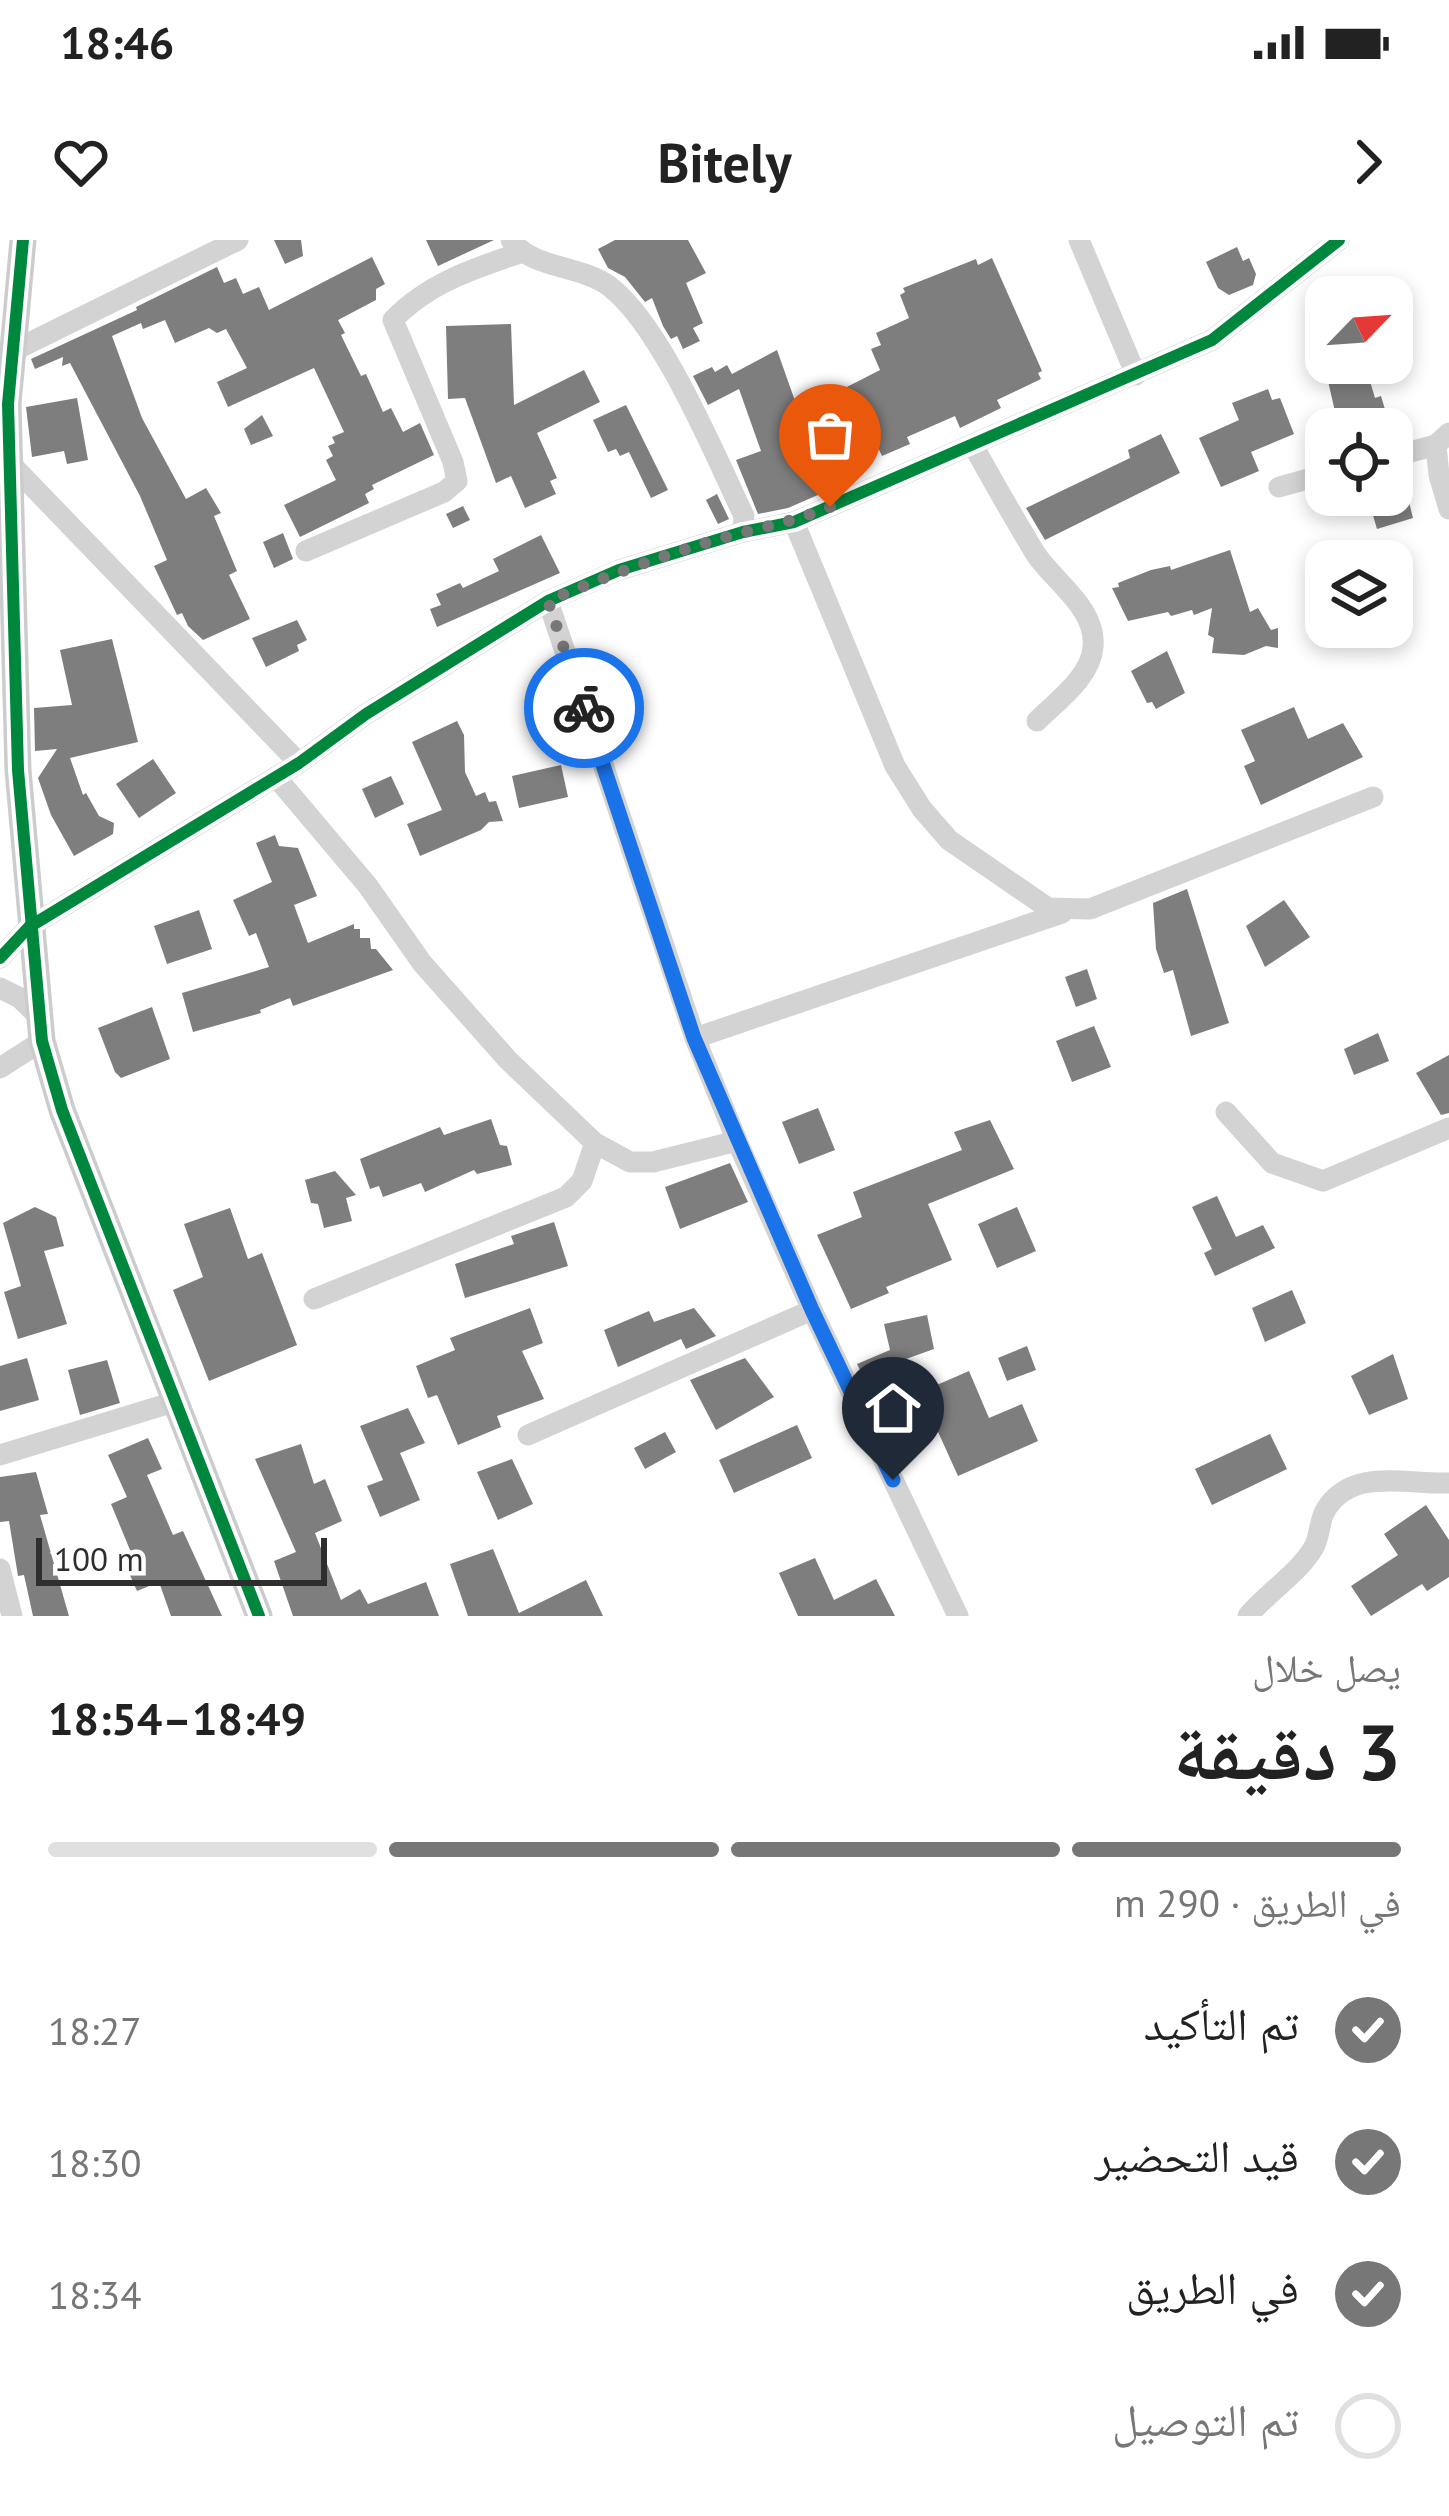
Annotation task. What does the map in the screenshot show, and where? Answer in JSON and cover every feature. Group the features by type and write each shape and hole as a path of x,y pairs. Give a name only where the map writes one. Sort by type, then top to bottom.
{"street":[{"path":"23,240 4,401 10,464 9,773 41,1029 62,1110 259,1616"},
{"path":"13,351 238,240"},
{"path":"1079,240 1136,375"},
{"path":"0,958 29,927 299,764 366,714 548,601 619,571 743,532 794,522 1136,375 1212,340 1339,240"},
{"path":"306,551 444,492 457,481 394,320 411,302 516,246 607,284 638,314 697,418 743,517 743,532"},
{"path":"1413,450 1443,439 1439,475 1449,509"},
{"path":"974,447 1039,560 1066,587 1086,618 1093,648 1078,681 1037,721"},
{"path":"10,464 299,764"},
{"path":"1279,487 1305,480"},
{"path":"794,522 895,766 922,809 949,840 1048,908 1090,909 1372,797"},
{"path":"548,601 694,1038 812,1310 958,1616"},
{"path":"276,777 368,886 422,963 508,1060 595,1143 630,1162 653,1162 737,1141"},
{"path":"694,1038 1068,910"},
{"path":"0,988 20,998 41,1029"},
{"path":"0,1068 41,1029"},
{"path":"1226,1112 1272,1163 1323,1181 1449,1128"},
{"path":"314,1299 566,1197 582,1181 595,1143"},
{"path":"528,1435 812,1310"},
{"path":"0,1455 174,1402"},
{"path":"1248,1616 1270,1589 1298,1568 1316,1544 1325,1511 1346,1490 1381,1479 1448,1486"},
{"path":"0,1569 12,1616"}],"building":[{"path":"274,240 301,240 303,256 285,264"},
{"path":"426,240 494,240 438,266"},
{"path":"615,240 688,240 706,273 686,283 703,323 693,328 700,341 683,349 677,336 671,339 663,326 652,298 645,302 625,277 608,268 598,249"},
{"path":"1237,247 1256,274 1253,285 1229,295 1218,288 1206,262"},
{"path":"372,257 385,284 376,289 376,300 338,320 345,333 341,335 383,412 391,408 403,432 420,423 434,455 372,485 374,489 365,494 369,503 300,537 284,505 336,480 326,460 333,456 328,446 335,443 332,437 344,432 314,368 228,407 217,382 247,368 226,329 217,333 209,328 175,343 165,320 143,329 141,323 112,336 142,418 186,499 206,488 221,513 214,516 237,571 229,575 250,619 203,640 182,613 177,615 154,566 167,560 140,496 70,363 62,366 63,357 35,369 31,359 217,267 224,283 236,278 243,294 259,287 269,310"},
{"path":"992,258 1042,371 1038,373 1041,379 997,400 1001,408 960,428 955,416 907,437 910,444 882,456 870,430 861,435 839,391 880,370 871,349 881,345 876,333 909,318 900,295 903,288 976,259 978,265"},
{"path":"511,324 514,405 584,370 600,402 537,433 557,478 550,481 556,494 525,508 511,476 496,483 465,398 448,399 446,326"},
{"path":"777,350 806,432 814,429 820,446 826,444 841,485 788,508 758,514 736,460 761,451 739,389 708,405 693,376 727,365 732,374"},
{"path":"1329,384 1371,384 1385,408 1334,408"},
{"path":"1268,389 1272,400 1280,398 1294,434 1251,452 1259,471 1221,487 1199,438 1239,420 1232,403"},
{"path":"77,398 88,460 67,464 64,451 32,457 26,407"},
{"path":"626,405 668,490 651,498 629,452 620,456 616,449 608,452 593,420"},
{"path":"262,415 273,436 251,445 244,429"},
{"path":"1161,434 1180,473 1045,540 1026,508 1130,458 1128,450"},
{"path":"717,494 729,519 718,524 706,500"},
{"path":"463,506 470,520 453,528 446,514"},
{"path":"1373,516 1412,516 1413,518 1377,529"},
{"path":"283,533 293,559 274,568 263,542"},
{"path":"541,535 560,573 437,627 430,609 441,605 436,594 460,583 463,588 499,571 493,559"},
{"path":"1230,550 1250,612 1258,608 1271,630 1278,628 1278,648 1266,646 1244,655 1212,653 1214,638 1208,635 1212,608 1194,615 1192,610 1171,616 1168,612 1128,621 1112,588 1119,587 1118,583"},
{"path":"297,620 307,640 297,645 299,651 266,667 252,638"},
{"path":"112,639 138,742 70,758 83,795 99,816 114,823 113,834 74,856 51,815 38,778 57,749 35,751 34,708 72,705 60,650"},
{"path":"1167,651 1185,693 1156,709 1152,702 1147,703 1131,671"},
{"path":"1294,707 1308,739 1343,723 1363,757 1261,805 1244,766 1255,761 1241,730"},
{"path":"457,721 464,735 465,772 476,796 485,792 489,802 496,801 503,821 489,822 481,830 420,856 407,824 442,810 412,742"},
{"path":"153,759 176,793 139,818 116,784"},
{"path":"561,765 568,797 519,808 512,776"},
{"path":"391,776 404,804 375,818 362,789"},
{"path":"275,835 279,846 298,848 317,896 294,905 308,943 354,924 360,938 370,938 371,949 393,970 293,1006 290,998 261,1013 193,1032 182,993 269,967 256,933 249,936 233,900 272,882 256,843"},
{"path":"1187,889 1229,1023 1191,1036 1173,970 1164,973 1156,949 1153,903"},
{"path":"1284,900 1310,937 1265,967 1246,926"},
{"path":"199,910 212,949 167,964 154,926"},
{"path":"1087,969 1097,999 1076,1007 1065,977"},
{"path":"152,1007 170,1059 121,1078 98,1028"},
{"path":"1094,1026 1111,1067 1072,1082 1056,1041"},
{"path":"1378,1033 1389,1061 1354,1075 1344,1049"},
{"path":"1449,1055 1449,1113 1441,1115 1416,1073"},
{"path":"818,1108 835,1150 799,1164 782,1122"},
{"path":"491,1119 512,1165 477,1174 474,1170 425,1192 421,1183 383,1197 379,1186 370,1189 360,1159 440,1127 444,1135"},
{"path":"990,1120 1014,1169 928,1204 952,1260 886,1287 889,1293 851,1309 817,1235 862,1217 853,1192 962,1150 954,1132"},
{"path":"730,1163 748,1202 680,1229 665,1187"},
{"path":"335,1171 356,1195 346,1198 352,1221 324,1228 305,1180"},
{"path":"1217,1196 1236,1237 1263,1225 1275,1248 1215,1276 1204,1253 1212,1249 1192,1207"},
{"path":"35,1207 56,1217 64,1246 44,1251 67,1324 18,1339 4,1292 21,1286 3,1223"},
{"path":"1017,1207 1036,1251 997,1268 978,1224"},
{"path":"230,1208 248,1259 262,1253 297,1345 209,1381 173,1290 203,1277 184,1224"},
{"path":"554,1222 568,1266 465,1298 455,1264 514,1244 511,1236"},
{"path":"1292,1290 1306,1323 1265,1342 1252,1308"},
{"path":"530,1308 543,1343 522,1351 544,1399 497,1416 501,1427 458,1445 437,1395 428,1398 416,1366 455,1350 450,1338"},
{"path":"694,1308 716,1336 686,1349 681,1339 618,1367 604,1330 649,1311 654,1322"},
{"path":"927,1315 934,1349 889,1365 865,1380 857,1364 890,1350 884,1324"},
{"path":"1027,1346 1036,1370 1007,1381 998,1358"},
{"path":"1393,1354 1408,1399 1369,1415 1351,1376"},
{"path":"27,1358 39,1400 0,1411 0,1366"},
{"path":"745,1358 774,1397 716,1430 690,1380"},
{"path":"107,1360 120,1403 80,1415 68,1370"},
{"path":"969,1371 989,1418 1022,1404 1038,1441 958,1476 934,1423 897,1440 880,1405"},
{"path":"408,1408 425,1443 400,1453 420,1500 380,1517 367,1486 383,1480 360,1426"},
{"path":"797,1425 812,1458 734,1493 719,1460"},
{"path":"665,1432 676,1452 645,1469 634,1448"},
{"path":"1270,1434 1287,1469 1212,1505 1195,1469"},
{"path":"148,1438 162,1469 147,1475 173,1535 183,1531 222,1616 171,1616 159,1582 137,1591 120,1553 130,1550 111,1504 127,1497 108,1455"},
{"path":"301,1444 314,1484 325,1479 342,1521 315,1533 341,1600 360,1589 368,1604 426,1582 439,1616 293,1616 274,1561 296,1552 255,1459"},
{"path":"512,1459 533,1504 498,1520 477,1472"},
{"path":"36,1472 48,1514 40,1515 69,1616 33,1616 24,1575 18,1576 9,1521 0,1522 0,1477"},
{"path":"1426,1505 1449,1540 1449,1577 1427,1591 1422,1584 1371,1616 1351,1586 1398,1555 1384,1534"},
{"path":"493,1549 519,1613 586,1580 603,1616 468,1616 450,1564"},
{"path":"815,1558 834,1600 876,1579 895,1616 798,1616 779,1573"}],"cycle path":[{"path":"23,240 8,404 18,770 42,1041 62,1110 259,1616"},
{"path":"0,958 29,927 299,763 366,714 548,601 619,570 743,532 794,522 1212,340 1339,240"}],"way so far":[{"path":"584,708 548,601 619,571 743,532 794,522 830,507"}],"route":[{"path":"584,708 694,1038 812,1310 893,1480"}]}
